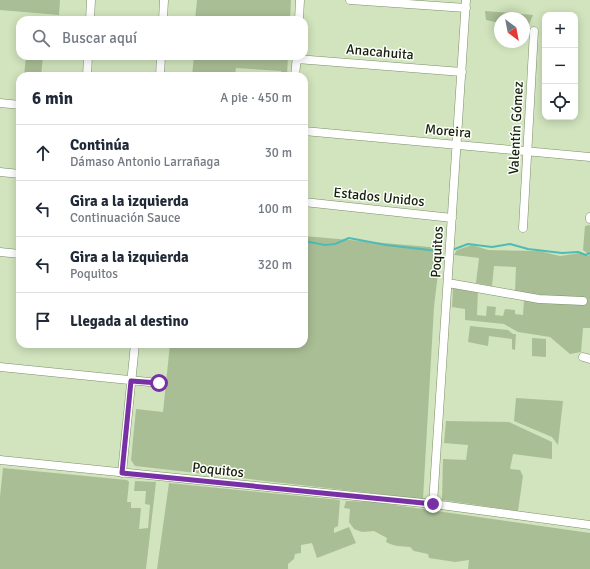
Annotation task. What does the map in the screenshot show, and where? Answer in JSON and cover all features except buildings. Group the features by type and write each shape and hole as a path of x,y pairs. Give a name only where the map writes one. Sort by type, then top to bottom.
{"street":[{"path":"90,16 91,0"},
{"path":"163,16 164,0"},
{"path":"299,16 300,0"},
{"path":"350,0 466,4"},
{"name":"Poquitos","path":"433,504 466,4"},
{"name":"Valentín Gómez","path":"522,228 528,152 534,30"},
{"name":"Anacahuita","path":"308,58 462,72"},
{"path":"87,72 88,60"},
{"path":"160,72 161,60"},
{"path":"295,72 297,60"},
{"path":"0,103 16,105"},
{"name":"Moreira","path":"308,131 590,157"},
{"path":"0,172 16,174"},
{"name":"Estados Unidos","path":"308,202 452,218"},
{"path":"0,252 16,254"},
{"path":"448,283 539,299 583,301"},
{"path":"122,473 135,348"},
{"path":"0,367 159,383"},
{"name":"Poquitos","path":"0,460 433,504 590,525"}],"green space":[{"path":"0,0 60,0 59,15 0,10"},
{"path":"197,0 291,0 290,16 195,16"},
{"path":"485,11 497,12 494,12 494,22 486,20"},
{"path":"530,15 533,15 530,22"},
{"path":"26,60 43,60 41,72 24,72"},
{"path":"194,60 288,60 287,72 236,68 236,72 192,72"},
{"path":"590,225 590,251 588,254 583,250 585,226"},
{"path":"308,236 441,248 434,307 423,499 135,466 131,460 136,409 163,412 170,348 308,348"},
{"path":"472,245 488,250 539,251 560,256 581,253 588,256 590,254 590,328 583,328 581,352 570,354 550,337 518,332 504,324 465,320 465,309 452,307 453,288 478,290 477,315 486,316 487,306 496,307 495,315 503,316 505,309 515,310 515,314 523,315 524,299 515,292 516,267 494,266 492,286 476,283 479,258 454,255 457,250"},
{"path":"470,326 508,330 513,334 516,334 515,350 512,349 512,339 489,336 488,346 468,342"},
{"path":"532,338 546,339 546,357 532,356"},
{"path":"516,398 563,401 558,445 552,437 514,421"},
{"path":"446,421 509,422 552,442 552,459 513,454 510,469 520,470 523,476 518,511 442,500 443,459 466,460 468,445 444,443"},
{"path":"3,468 127,480 129,482 127,502 131,502 131,508 141,508 139,529 148,528 150,505 145,504 146,491 134,491 135,481 156,482 146,569 0,569 0,497"},
{"path":"169,483 340,500 338,526 334,528 334,533 349,527 356,543 317,558 312,543 301,545 301,553 295,554 294,559 288,564 288,569 157,569"},
{"path":"346,501 374,502 590,533 590,569 468,569 469,560 455,562 429,558 428,554 414,551 410,547 389,544 386,542 387,538 374,531 362,532 354,529 349,522 350,509 344,508"}],"waterway":[{"path":"308,242 325,245 335,244 349,238 386,245 438,251"},
{"path":"452,250 468,244 492,247 510,244 528,249 562,253 578,252 586,255 590,253"}],"route":[{"path":"159,383 131,381 122,473 433,504"}]}
